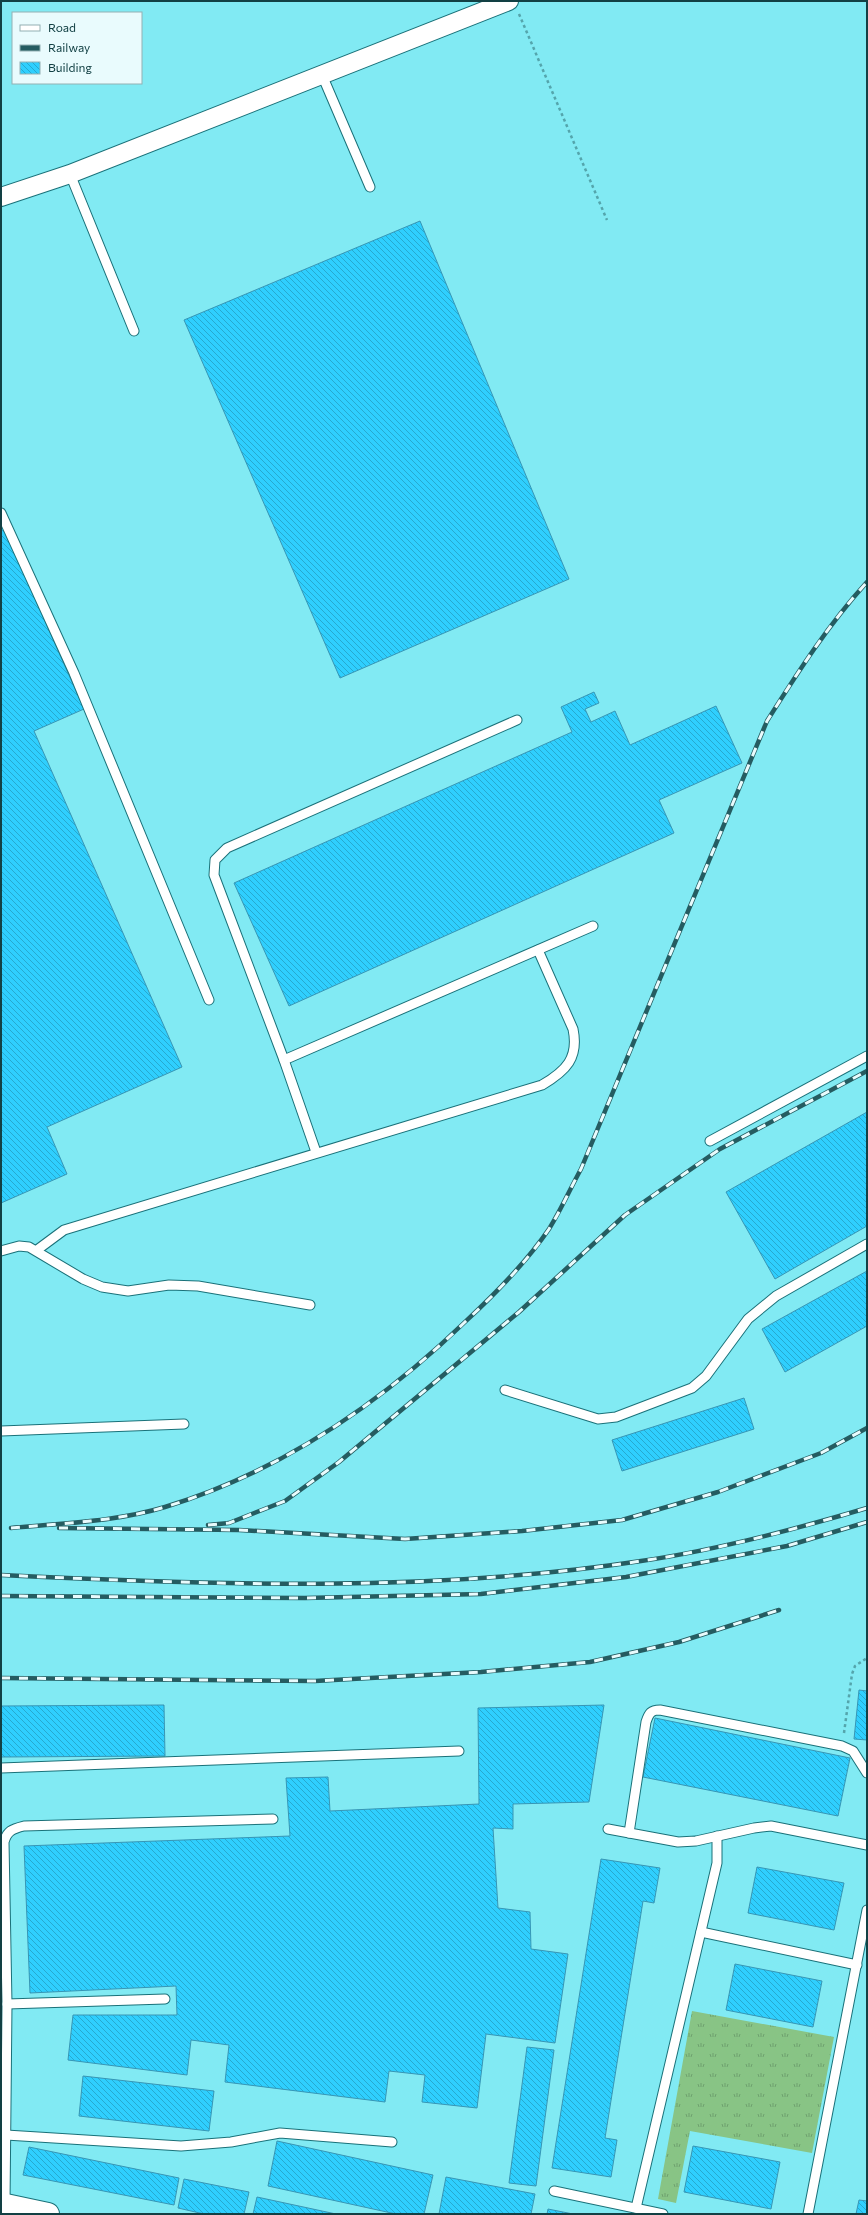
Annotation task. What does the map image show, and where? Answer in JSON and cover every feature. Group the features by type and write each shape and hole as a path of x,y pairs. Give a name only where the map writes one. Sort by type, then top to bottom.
{"main road":[{"path":"3,2204 48,2214"}],"street":[{"path":"1,197 70,174 322,75 513,5"}],"lane":[{"path":"322,75 370,187"},
{"path":"70,174 134,331"},
{"path":"1,513 74,673 209,1000"},
{"path":"316,1152 284,1060 214,875 215,860 226,848 517,720"},
{"path":"284,1060 593,926"},
{"path":"37,1250 64,1230 316,1152 542,1085 559,1076 573,1057 576,1043 573,1030 538,950"},
{"path":"710,1142 867,1056"},
{"path":"505,1390 598,1418 616,1417 692,1388 706,1376 748,1319 770,1301 867,1244"},
{"path":"1,1251 19,1246 37,1250 83,1279 102,1287 128,1291 169,1285 198,1286 310,1305"},
{"path":"1,1431 184,1424"},
{"path":"629,1833 646,1722 649,1713 655,1710 842,1746 853,1751 867,1774"},
{"path":"1,1768 459,1751"},
{"path":"3,2204 6,2135 7,2004 4,1958 4,1842 7,1833 14,1828 24,1826 273,1819"},
{"path":"608,1829 678,1842 696,1841 771,1826 867,1845"},
{"path":"636,2208 717,1863 717,1836"},
{"path":"808,2214 867,1910"},
{"path":"700,1932 856,1964"},
{"path":"7,2004 166,1999"},
{"path":"6,2135 181,2146 231,2142 280,2133 392,2142"},
{"path":"554,2191 663,2214"}],"path":[{"path":"513,5 607,220"},
{"path":"842,1746 852,1674 855,1666 867,1658"}],"green space":[{"path":"692,2011 834,2037 812,2153 690,2131 676,2203 658,2199"}],"building":[{"path":"420,221 569,579 340,678 184,320"},
{"path":"1,522 84,709 34,731 182,1067 47,1127 67,1174 1,1203"},
{"path":"594,692 599,703 585,709 591,722 615,711 630,745 716,706 742,763 659,800 674,833 289,1006 234,883 572,732 561,707"},
{"path":"867,1112 867,1226 775,1279 726,1192"},
{"path":"867,1271 867,1326 785,1372 762,1329"},
{"path":"744,1398 754,1429 622,1471 612,1440"},
{"path":"859,1690 867,1691 867,1740 854,1739"},
{"path":"164,1705 165,1756 1,1757 1,1706"},
{"path":"604,1705 589,1802 513,1804 513,1829 493,1828 498,1908 530,1912 531,1949 568,1954 555,2043 486,2034 477,2108 422,2102 425,2075 389,2071 385,2102 225,2082 229,2045 191,2040 187,2075 68,2060 73,2015 177,2015 176,1986 30,1993 24,1846 290,1836 286,1778 328,1777 330,1811 479,1804 478,1708"},
{"path":"655,1718 850,1758 838,1816 643,1777"},
{"path":"601,1859 660,1868 654,1903 643,1901 605,2138 617,2140 611,2177 552,2168"},
{"path":"757,1867 844,1883 834,1930 748,1913"},
{"path":"735,1964 822,1981 813,2027 726,2010"},
{"path":"527,2047 554,2050 536,2186 509,2183"},
{"path":"83,2076 214,2091 209,2131 79,2116"},
{"path":"277,2141 433,2175 424,2214 396,2214 268,2186"},
{"path":"693,2146 780,2162 771,2209 684,2192"},
{"path":"29,2147 179,2178 174,2205 23,2175"},
{"path":"446,2177 535,2194 531,2214 439,2214"},
{"path":"184,2179 249,2192 244,2214 204,2214 178,2208"},
{"path":"257,2197 336,2214 253,2214"},
{"path":"859,2200 867,2201 867,2214 856,2214"},
{"path":"548,2209 573,2214 547,2214"}],"railway":[{"path":"11,1528 108,1519 165,1507 248,1475 288,1455 326,1432 399,1380 477,1310 499,1289 531,1254 558,1214 581,1169 767,721 826,632 867,582"},
{"path":"208,1525 229,1523 285,1501 339,1462 519,1312 625,1215 720,1149 867,1071"},
{"path":"59,1528 239,1530 405,1539 522,1531 622,1520 718,1492 821,1453 867,1428"},
{"path":"1,1575 161,1582 321,1584 482,1578 561,1571 641,1561 698,1551 755,1539 867,1508"},
{"path":"1,1596 305,1598 481,1594 626,1577 787,1546 867,1522"},
{"path":"1,1678 315,1681 481,1672 590,1662 679,1642 779,1610"}]}
